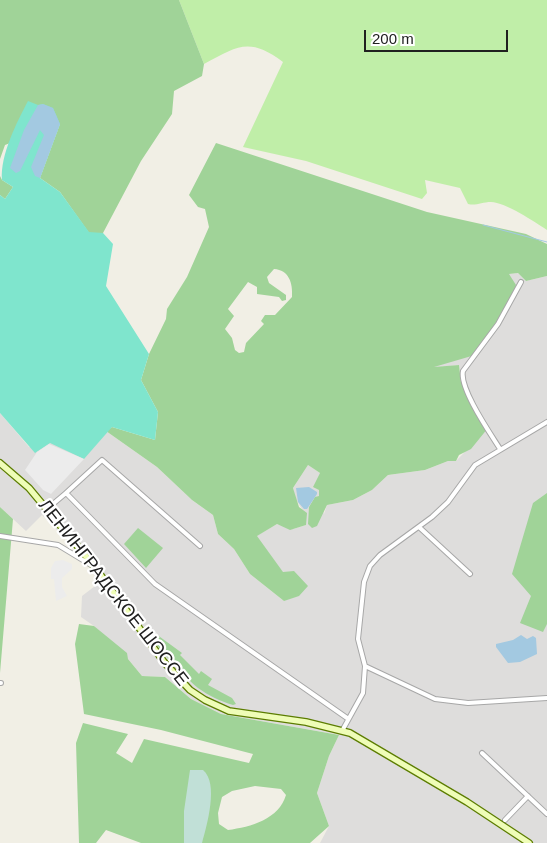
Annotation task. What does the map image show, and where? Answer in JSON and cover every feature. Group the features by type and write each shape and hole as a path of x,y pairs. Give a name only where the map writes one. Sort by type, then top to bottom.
{"main road":[{"name":"ЛЕНИНГРАДСКОЕ ШОССЕ","path":"0,463 20,478 47,509 94,566 164,662 190,690 229,711 306,722 342,731 370,744 438,784 529,843"}],"street":[{"path":"500,449 470,398 461,376 462,371 498,324 522,282"},
{"path":"342,731 347,718 363,693 365,666 358,638 364,582 370,566 448,502 474,465 547,422"},
{"path":"47,509 102,460 200,546"},
{"path":"66,493 155,584 347,718"},
{"path":"419,527 470,574"},
{"path":"0,536 58,545 94,566"},
{"path":"365,666 435,699 468,703 547,698"},
{"path":"482,753 547,814"},
{"path":"505,820 528,796"}],"shaded area":[{"path":"43,104 53,108 60,124 40,178 35,176 31,167 44,135 40,130 20,171 16,173 10,168 24,130 38,105"},
{"path":"518,273 526,281 547,276 547,843 320,843 329,826 317,793 329,756 339,735 221,714 191,699 165,677 142,676 128,659 94,626 81,617 82,596 99,583 82,555 42,515 26,531 0,507 0,413 29,447 49,443 93,448 106,431 157,467 192,500 213,515 218,534 234,549 250,574 284,601 283,573 256,536 277,524 293,529 306,525 303,511 295,498 293,488 308,465 320,473 319,496 324,514 327,505 353,500 372,490 388,475 425,470 448,461 456,461 488,428 461,382 459,365 430,368 509,274"},
{"path":"49,444 84,459 51,494 43,490 25,470 37,452"},
{"path":"309,487 317,492 317,494 307,509 304,509 298,502 296,488"},
{"path":"63,560 72,564 72,569 62,578 62,587 67,596 56,601 54,579 51,579 51,568 55,561"},
{"path":"521,635 527,639 533,636 536,638 537,654 520,662 508,663 496,647 496,644 513,640"},
{"path":"190,770 203,770 208,776 210,784 210,805 202,843 184,843 184,811"}],"green space":[{"path":"0,0 179,0 204,64 202,76 174,91 172,114 141,161 103,233 89,233 60,192 40,178 60,124 5,145 0,159"},
{"path":"179,0 547,0 547,230 504,205 491,202 474,205 468,204 460,188 425,180 427,193 422,199 306,161 243,147 283,62 261,49 243,47 204,64"},
{"path":"28,101 53,108 60,124 40,178 60,192 89,232 103,233 113,244 106,286 149,354 141,380 158,412 155,440 112,427 84,459 50,443 35,453 0,413 0,195 5,199 13,187 2,180 2,170 10,139"},
{"path":"216,143 427,212 526,234 547,244 547,276 526,281 518,273 509,274 516,285 504,313 475,355 434,367 459,365 461,382 488,428 471,449 459,455 456,461 448,461 425,470 388,475 372,490 353,500 327,505 317,526 312,528 308,524 309,507 315,497 319,496 319,490 313,487 320,473 308,465 293,488 299,507 307,513 306,525 290,530 277,524 257,536 283,572 294,571 308,586 299,596 284,601 250,574 234,549 218,534 213,515 192,500 157,467 106,431 112,427 155,440 158,412 141,380 149,354 166,319 167,309 187,277 209,227 205,209 198,207 189,195","holes":["274,269 287,275 291,282 292,297 275,315 265,315 261,321 264,324 246,343 244,352 239,353 235,350 232,338 225,329 234,316 228,309 248,282 257,287 257,294 279,297 282,301 286,300 286,295 269,283 267,277"]},
{"path":"0,176 2,180 13,187 5,199 0,195"},
{"path":"547,493 547,624 543,632 520,623 531,596 512,574 533,503"},
{"path":"0,507 13,519 0,673"},
{"path":"138,528 163,548 146,568 124,544"},
{"path":"79,624 94,626 127,653 128,659 142,676 165,677 191,699 221,714 339,735 329,756 317,793 329,826 310,843 141,843 106,830 96,843 79,843 76,743 83,723 128,734 116,753 132,763 144,739 249,763 253,754 161,730 84,714 75,644","holes":["255,786 281,789 286,795 271,816 246,827 228,830 219,824 218,813 222,797 232,791"]},
{"path":"150,633 156,634 182,653 180,655 199,674 201,671 212,679 208,685 232,698 236,704 233,705 219,700 198,688 163,652"}],"waterway":[{"path":"483,225 547,242"}]}
